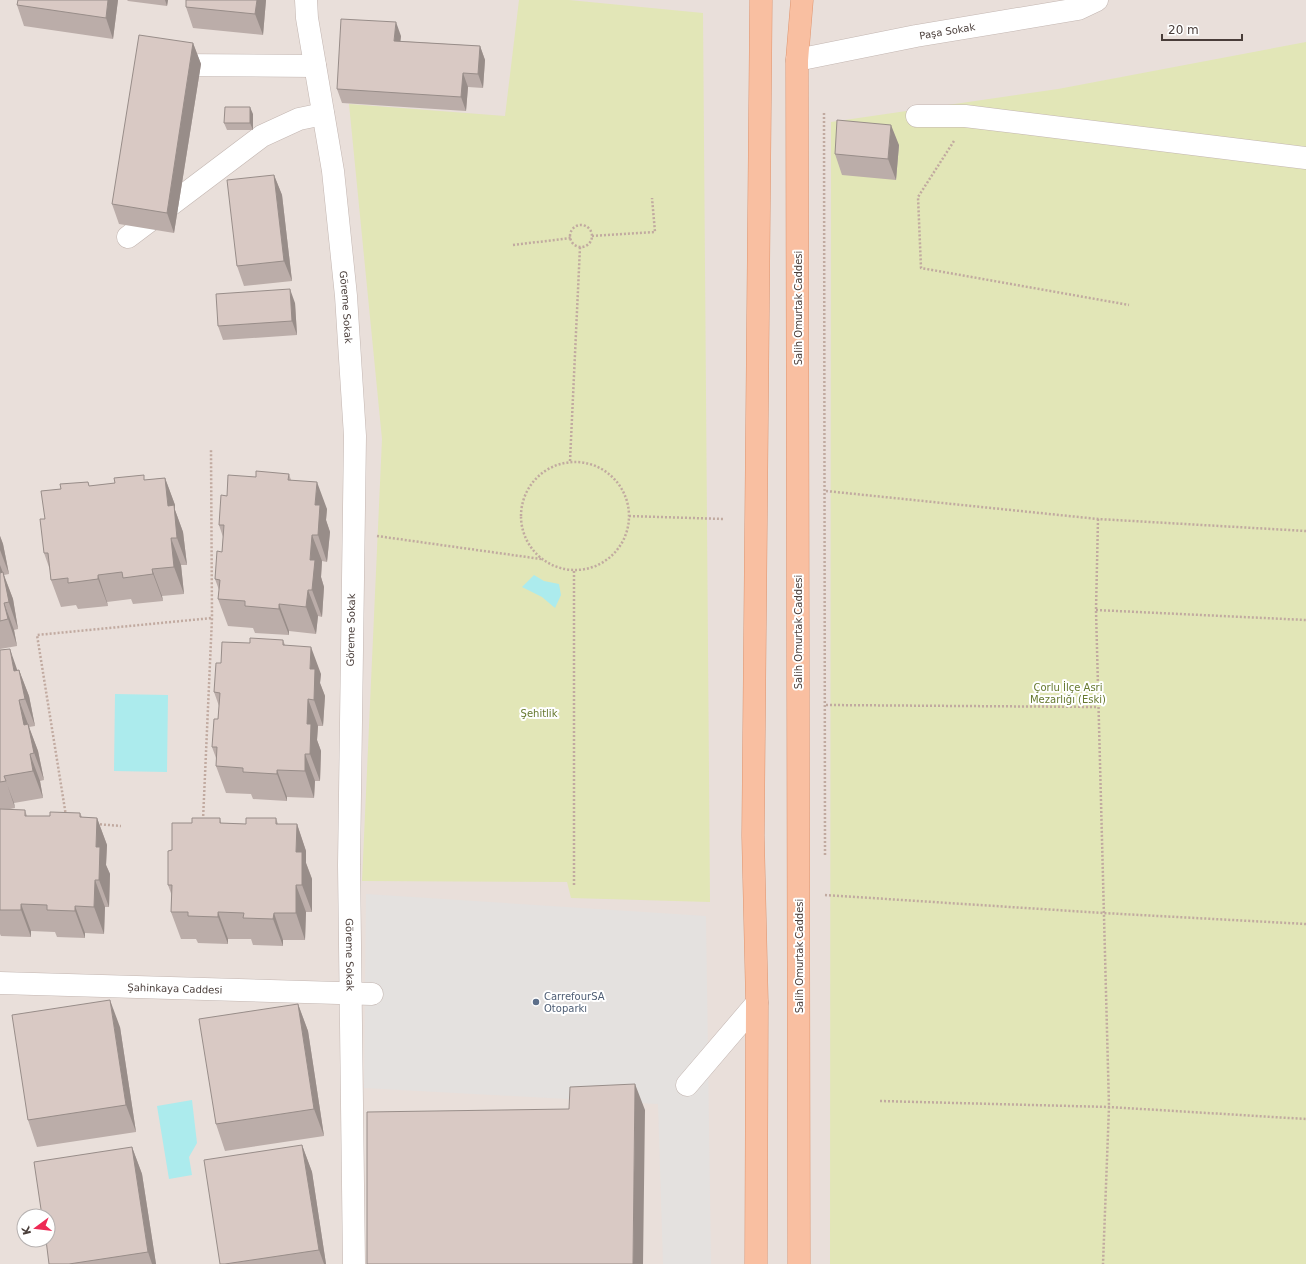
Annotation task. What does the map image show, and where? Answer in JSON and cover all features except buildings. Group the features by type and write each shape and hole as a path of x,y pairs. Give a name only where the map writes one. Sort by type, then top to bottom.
{"main road":[{"path":"756,1264 757,1003 753,836 761,0"},
{"name":"Salih Omurtak Caddesi","path":"799,1264 797,60 805,4"}],"street":[{"name":"Göreme Sokak","path":"306,0 315,66 333,171 346,296 355,436 349,834 354,1264"},
{"name":"Paşa Sokak","path":"797,60 916,36 1078,9 1097,0"},
{"path":"174,65 315,66"},
{"path":"128,237 262,136 299,119 324,114"},
{"path":"917,116 965,116 1306,158"},
{"name":"Şahinkaya Caddesi","path":"0,983 350,992 372,994"},
{"path":"687,1086 757,1003"}],"path":[{"path":"824,112 826,492 825,863"},
{"path":"955,140 918,198 921,268 1129,305"},
{"path":"592,236 655,232 652,198"},
{"path":"581,226 589,229 592,236 589,244 580,247 573,244 571,238 574,228 581,226"},
{"path":"513,245 571,238"},
{"path":"570,462 580,247"},
{"path":"202,824 212,618 211,449"},
{"path":"570,462 592,464 611,476 625,494 629,516 626,535 616,551 597,566 574,571 551,565 532,551 522,530 520,518 524,495 538,476 547,469 570,462"},
{"path":"826,492 1098,520 1306,531"},
{"path":"629,516 723,519"},
{"path":"1098,520 1096,610 1109,1107 1103,1264"},
{"path":"375,536 541,559"},
{"path":"574,571 574,885"},
{"path":"1096,610 1306,620"},
{"path":"68,823 37,635 212,618"},
{"path":"826,705 1098,707"},
{"path":"90,824 121,826"},
{"path":"825,887 825,902"},
{"path":"825,895 1103,913 1306,924"},
{"path":"880,1101 1109,1107 1306,1119"}],"shaded area":[{"path":"0,0 1306,0 1306,1264 0,1264"},
{"name":"CarrefourSA Otoparkı","path":"366,894 706,916 711,1264 663,1264 658,1104 364,1088"}],"green space":[{"name":"Şehitlik","path":"519,0 569,0 703,13 710,902 571,898 567,882 362,881 382,439 349,104 505,116"},
{"name":"Çorlu İlçe Asri Mezarlığı (Eski)","path":"1306,42 1306,1264 830,1264 831,122 1058,89"}],"water":[{"path":"534,575 544,581 559,584 561,595 555,608 542,597 522,587"},
{"path":"115,694 168,695 167,772 114,771"},
{"path":"192,1100 197,1143 189,1157 192,1175 169,1179 157,1106"}],"place":[{"name":"CarrefourSA Otoparkı","path":"536,1002"}]}
